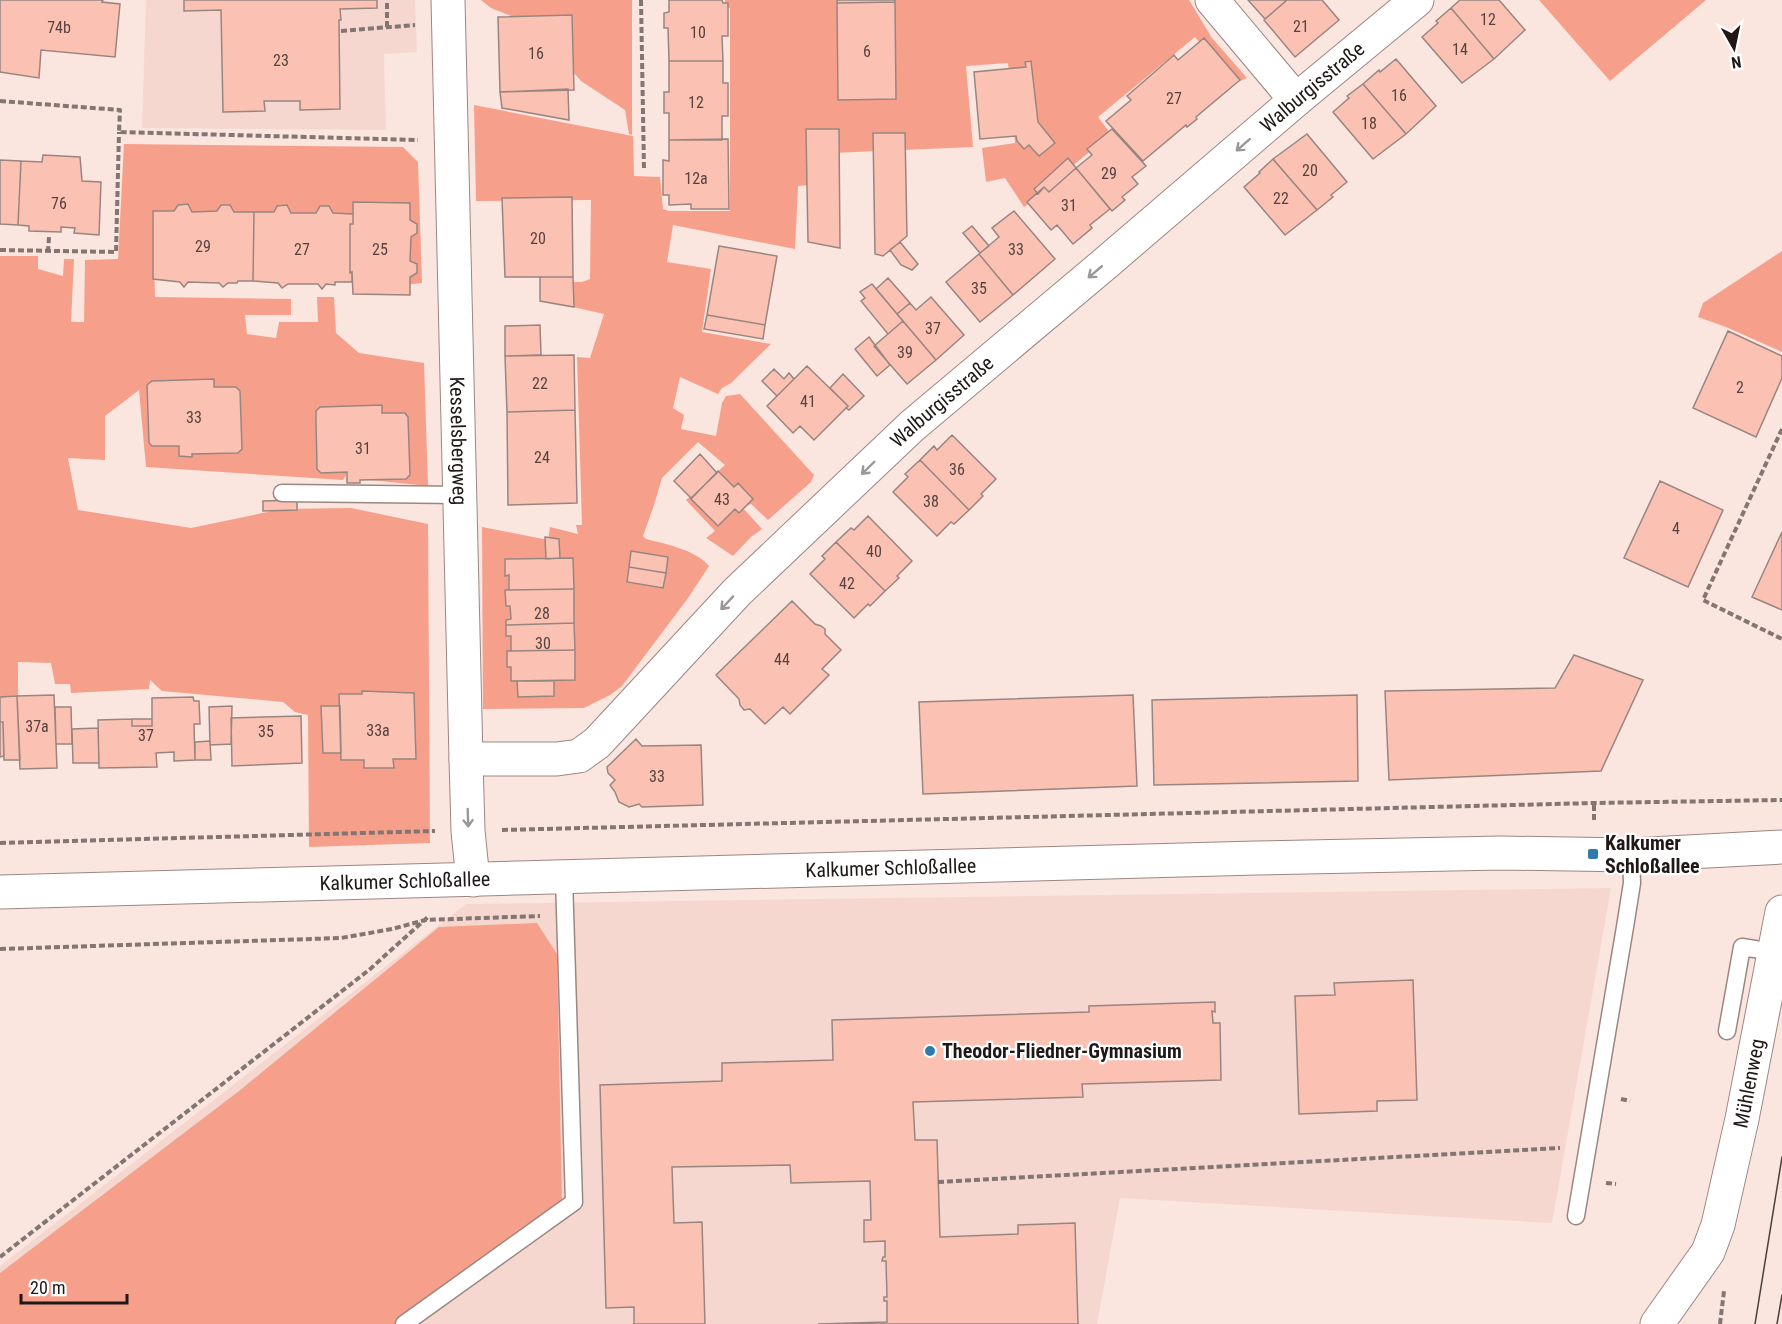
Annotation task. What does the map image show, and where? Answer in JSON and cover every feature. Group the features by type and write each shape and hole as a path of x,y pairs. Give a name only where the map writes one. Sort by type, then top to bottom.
{"street":[{"name":"Kesselsbergweg","path":"448,0 468,831 473,880"},
{"path":"1212,0 1296,100"},
{"name":"Walburgisstraße","path":"466,759 557,759 579,756 597,743 737,592 912,426 1417,0"},
{"name":"Kalkumer Schloßallee","path":"0,892 1478,853 1632,855 1782,846"},
{"name":"Mühlenweg","path":"1657,1324 1707,1252 1718,1225 1740,1130 1782,912"}],"lane":[{"path":"282,493 460,495"},
{"path":"1576,1216 1632,884 1632,855"},
{"path":"404,1324 574,1202 564,878"},
{"path":"1727,1031 1742,947 1773,952"}],"path":[{"path":"387,0 387,27"},
{"path":"641,0 644,169"},
{"path":"341,31 416,25"},
{"path":"0,101 120,110 116,252 0,250"},
{"path":"119,132 452,141"},
{"path":"48,252 49,237"},
{"path":"1782,429 1703,600 1782,639"},
{"path":"0,843 1782,800"},
{"path":"0,1257 369,970 433,913"},
{"path":"0,949 341,938 392,929 425,920 566,915"},
{"path":"938,1182 1588,1146"}],"shaded area":[{"path":"146,0 415,0 417,52 384,54 386,130 142,128"},
{"path":"481,0 632,0 632,135 629,134 625,110 581,81 529,23 491,8"},
{"path":"725,0 1189,0 1212,38 1247,78 1235,83 1195,37 1098,117 1111,134 1070,168 1065,163 1036,186 1042,194 1024,207 1005,178 986,182 982,148 1015,143 1008,63 966,66 973,147 832,153 822,184 798,186 795,249 673,225 667,262 711,269 702,332 771,344 718,394 680,377 673,408 684,415 681,429 716,436 722,403 726,396 740,394 814,475 811,482 768,520 751,504 742,507 762,529 733,556 706,538 715,531 686,500 725,465 698,442 662,478 643,536 646,539 689,552 709,566 622,686 584,708 483,709 482,527 548,540 550,527 578,534 576,525 582,525 577,357 590,358 604,314 573,307 571,282 590,279 591,200 476,201 474,105 633,136 634,176 660,177 663,209 669,211 730,211 730,8 725,8"},
{"path":"1539,0 1706,0 1610,81"},
{"path":"124,144 403,147 418,162 422,283 405,285 153,214 155,297 291,299 291,315 245,315 247,334 276,338 279,322 318,322 317,297 334,297 336,333 359,353 424,363 428,486 361,479 349,471 343,480 146,467 139,390 105,416 105,460 68,458 78,510 191,528 282,509 351,508 428,524 430,843 309,847 308,715 295,712 283,702 162,691 150,680 149,689 71,693 70,684 55,684 51,663 18,662 18,699 0,700 0,256 38,256 38,269 63,276 64,259 74,259 71,322 84,322 85,260 118,259"},
{"path":"1782,251 1782,352 1698,317 1703,303"},
{"name":"Theodor-Fliedner-Gymnasium","path":"1611,888 1552,1223 1120,1198 1097,1324 0,1324 0,1266 466,904"},
{"path":"537,923 557,954 562,1203 394,1324 0,1324 0,1273 239,1091 439,927"}],"building":[{"path":"0,0 103,0 102,2 120,4 115,57 41,50 39,78 0,72"},
{"path":"184,0 377,0 377,8 340,9 340,109 300,110 300,101 264,101 265,111 223,112 221,10 184,11"},
{"path":"669,0 722,0 723,3 728,3 728,36 722,36 723,61 669,61 668,28 664,28 664,13 669,12"},
{"path":"837,0 895,0 895,2 837,3"},
{"path":"1248,0 1287,0 1265,19"},
{"path":"1287,0 1322,0 1339,20 1295,57 1264,20"},
{"path":"1460,0 1499,0 1525,30 1494,59 1451,8"},
{"path":"895,2 896,99 838,100 837,3"},
{"path":"1451,8 1494,59 1462,83 1422,37"},
{"path":"572,15 574,90 500,92 498,17"},
{"path":"1204,38 1240,80 1196,117 1197,119 1187,127 1186,125 1143,161 1106,121 1131,100 1127,96 1174,55 1178,60"},
{"path":"1396,59 1436,106 1406,134 1363,84"},
{"path":"669,61 723,61 723,83 728,83 728,116 722,116 722,140 669,140 669,113 664,113 664,92 669,92"},
{"path":"1031,61 1038,122 1055,143 1039,156 1029,145 1024,149 1016,136 980,139 974,72 1026,67 1025,62"},
{"path":"1363,84 1406,134 1373,159 1333,112 1349,98 1347,96"},
{"path":"568,89 569,120 502,108 500,92"},
{"path":"806,129 839,129 840,248 808,242"},
{"path":"1112,129 1146,166 1132,177 1138,184 1122,197 1125,200 1112,211 1076,168 1092,155 1087,149"},
{"path":"873,133 905,133 907,236 883,256 875,254"},
{"path":"1307,134 1347,182 1317,210 1273,159"},
{"path":"728,139 729,209 691,209 691,204 669,205 669,195 663,195 663,160 669,161 669,140"},
{"path":"43,155 80,157 82,181 101,182 99,235 74,233 75,228 61,227 61,232 29,231 29,226 18,225 21,161 42,162"},
{"path":"1068,158 1076,168 1049,192 1044,187 1038,194 1034,189"},
{"path":"1273,159 1317,210 1285,235 1244,187"},
{"path":"0,160 21,161 18,225 0,224"},
{"path":"1076,168 1110,209 1090,225 1092,228 1073,244 1057,225 1051,230 1027,202 1044,187 1049,192"},
{"path":"572,197 573,277 505,277 502,198"},
{"path":"353,202 410,203 410,220 417,224 417,233 411,237 410,261 417,264 417,273 410,277 410,295 353,294 352,272 350,273 350,224 353,224"},
{"path":"188,204 192,212 217,211 221,205 230,205 234,212 254,212 253,281 228,283 223,287 219,283 188,282 184,287 180,282 153,279 153,211 174,211 178,205"},
{"path":"287,205 291,213 316,213 320,206 329,206 333,213 353,214 353,224 350,224 352,282 326,284 322,289 318,284 288,284 282,288 278,283 253,281 254,212 274,212 277,206"},
{"path":"1014,211 1055,259 1013,295 979,254 999,237 992,228"},
{"path":"972,226 989,246 980,253 963,233"},
{"path":"900,242 918,264 912,270 901,265 890,250"},
{"path":"719,246 777,256 765,325 707,315"},
{"path":"979,254 1013,295 980,322 946,282"},
{"path":"540,277 573,277 574,307 540,301"},
{"path":"888,278 910,303 897,314 876,289"},
{"path":"872,284 903,321 888,334 861,301 865,298 860,292"},
{"path":"931,297 964,335 936,360 897,314 910,303 916,310"},
{"path":"707,315 765,325 763,339 704,329"},
{"path":"903,321 936,360 907,384 874,346"},
{"path":"540,325 541,355 505,356 505,326"},
{"path":"1728,331 1782,356 1782,378 1756,437 1693,408"},
{"path":"869,337 890,365 877,376 855,349"},
{"path":"574,355 575,410 507,412 505,356"},
{"path":"807,366 848,406 814,440 800,426 793,433 767,406"},
{"path":"774,369 784,379 789,373 794,379 777,396 762,381"},
{"path":"843,374 864,396 849,410 846,408 848,406 830,388"},
{"path":"214,379 214,387 236,387 240,391 242,449 238,453 192,454 192,457 179,456 179,446 152,446 149,443 147,385 152,381"},
{"path":"382,405 382,413 405,413 408,417 410,475 406,479 360,480 360,483 347,483 347,472 321,473 317,469 316,411 320,407"},
{"path":"575,410 577,503 508,505 507,412"},
{"path":"952,435 996,479 969,510 920,460 934,446 937,450"},
{"path":"700,454 717,473 691,498 674,481"},
{"path":"920,460 969,510 954,524 951,522 937,536 893,492 908,477 905,474"},
{"path":"718,471 734,487 738,483 753,499 739,513 735,509 718,526 691,499"},
{"path":"1660,481 1723,510 1688,587 1624,558"},
{"path":"297,500 297,510 263,511 263,501"},
{"path":"868,516 912,561 885,591 836,542 851,528 854,530"},
{"path":"1782,532 1782,610 1752,597"},
{"path":"545,537 559,539 560,558 546,559"},
{"path":"836,542 885,591 854,618 810,574 825,559 822,556"},
{"path":"631,551 668,557 666,573 629,567"},
{"path":"573,558 574,589 509,590 509,575 505,576 505,559"},
{"path":"629,567 666,573 663,588 627,582"},
{"path":"574,589 574,623 506,625 506,620 511,619 510,606 506,606 505,590"},
{"path":"792,601 815,624 825,629 825,634 841,650 822,669 829,675 790,714 783,707 765,724 750,709 744,710 739,699 716,675"},
{"path":"574,623 575,650 511,651 511,636 506,636 506,625"},
{"path":"575,650 575,680 511,681 511,667 507,667 507,651"},
{"path":"1574,655 1643,680 1601,771 1389,780 1385,691 1555,688"},
{"path":"517,681 554,681 554,696 518,697"},
{"path":"362,691 414,693 416,759 393,759 394,768 364,768 364,760 341,760 339,694 362,694"},
{"path":"54,695 57,768 20,769 17,696"},
{"path":"1133,695 1137,786 923,794 919,702"},
{"path":"1357,695 1358,781 1154,785 1152,700"},
{"path":"17,696 20,760 4,760 0,697"},
{"path":"193,697 194,701 199,701 200,724 194,724 195,760 174,761 174,752 156,753 157,767 99,768 98,720 132,719 132,726 152,726 152,698"},
{"path":"232,706 231,744 210,745 209,707"},
{"path":"321,706 340,706 341,753 323,753"},
{"path":"55,707 71,707 72,744 56,744"},
{"path":"301,716 302,763 232,766 231,718"},
{"path":"132,719 152,719 152,726 132,726"},
{"path":"0,722 3,722 4,756 0,757"},
{"path":"98,728 99,763 73,763 72,729"},
{"path":"636,739 642,746 701,745 703,805 642,807 639,804 629,807 619,802 610,785 615,780 608,773 607,767"},
{"path":"210,741 211,760 195,760 195,742"},
{"path":"1413,980 1417,1100 1377,1101 1377,1111 1299,1114 1295,996 1335,995 1334,983"},
{"path":"1215,1002 1215,1012 1212,1011 1213,1023 1220,1023 1221,1080 1082,1084 1083,1097 913,1102 915,1140 937,1140 940,1237 1018,1234 1018,1225 1075,1223 1078,1324 818,1324 887,1322 887,1301 884,1301 884,1297 887,1297 886,1261 882,1261 885,1257 885,1241 864,1242 864,1220 871,1220 870,1181 791,1183 790,1165 672,1167 674,1223 702,1222 705,1324 634,1324 634,1307 606,1308 600,1085 722,1081 722,1063 833,1060 832,1020 1089,1012 1089,1006"}],"tram line":[{"path":"1755,1324 1782,1157"},
{"path":"1777,1324 1782,1295"}],"place":[{"name":"Kalkumer Schloßallee","path":"1593,854"},
{"name":"Theodor-Fliedner-Gymnasium","path":"930,1051"}]}
